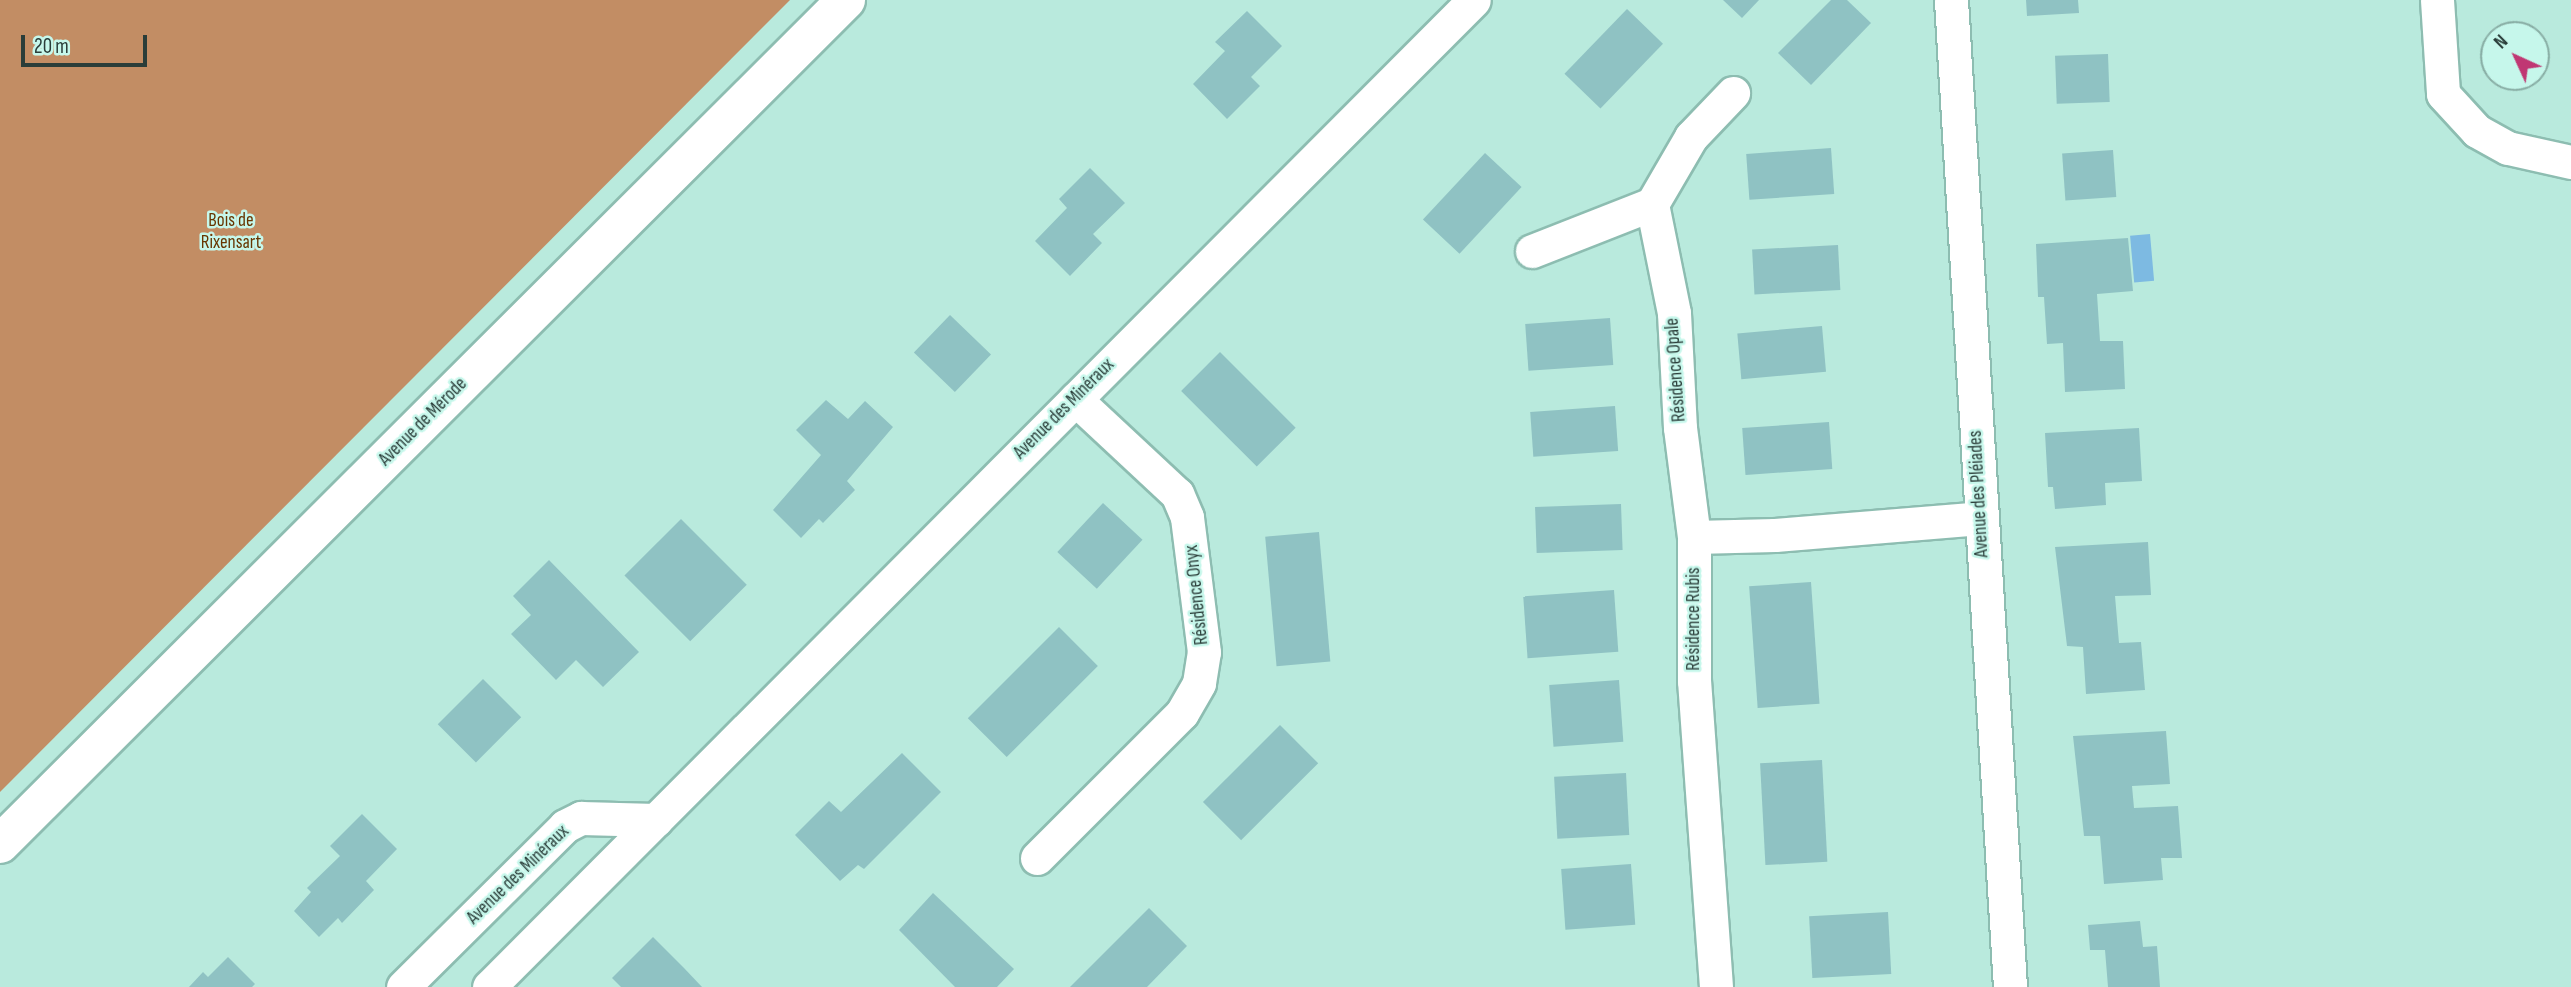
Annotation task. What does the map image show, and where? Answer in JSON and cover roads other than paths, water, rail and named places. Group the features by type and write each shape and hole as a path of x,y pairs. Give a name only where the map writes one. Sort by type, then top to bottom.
{"street":[{"name":"Avenue de Mérode","path":"0,844 846,0"},
{"name":"Avenue des Minéraux","path":"491,986 1474,0"},
{"name":"Avenue des Pléiades","path":"1951,0 2010,987"},
{"path":"2437,0 2443,94 2477,131 2508,148 2571,162"},
{"path":"1532,251 1652,204 1691,137 1733,93"},
{"name":"Résidence Opale","path":"1652,204 1674,313 1680,428 1694,537"},
{"name":"Résidence Onyx","path":"1037,858 1182,713 1199,683 1204,652 1188,517 1177,494 1075,399"},
{"path":"1694,537 1775,535 1980,517"},
{"name":"Résidence Rubis","path":"1694,537 1694,681 1716,987"},
{"name":"Avenue des Minéraux","path":"403,987 565,826 581,818 656,820"}],"water":[{"path":"2150,234 2154,281 2134,283 2130,236"}],"park label":[{"name":"Bois de Rixensart","path":"231,232"}]}
